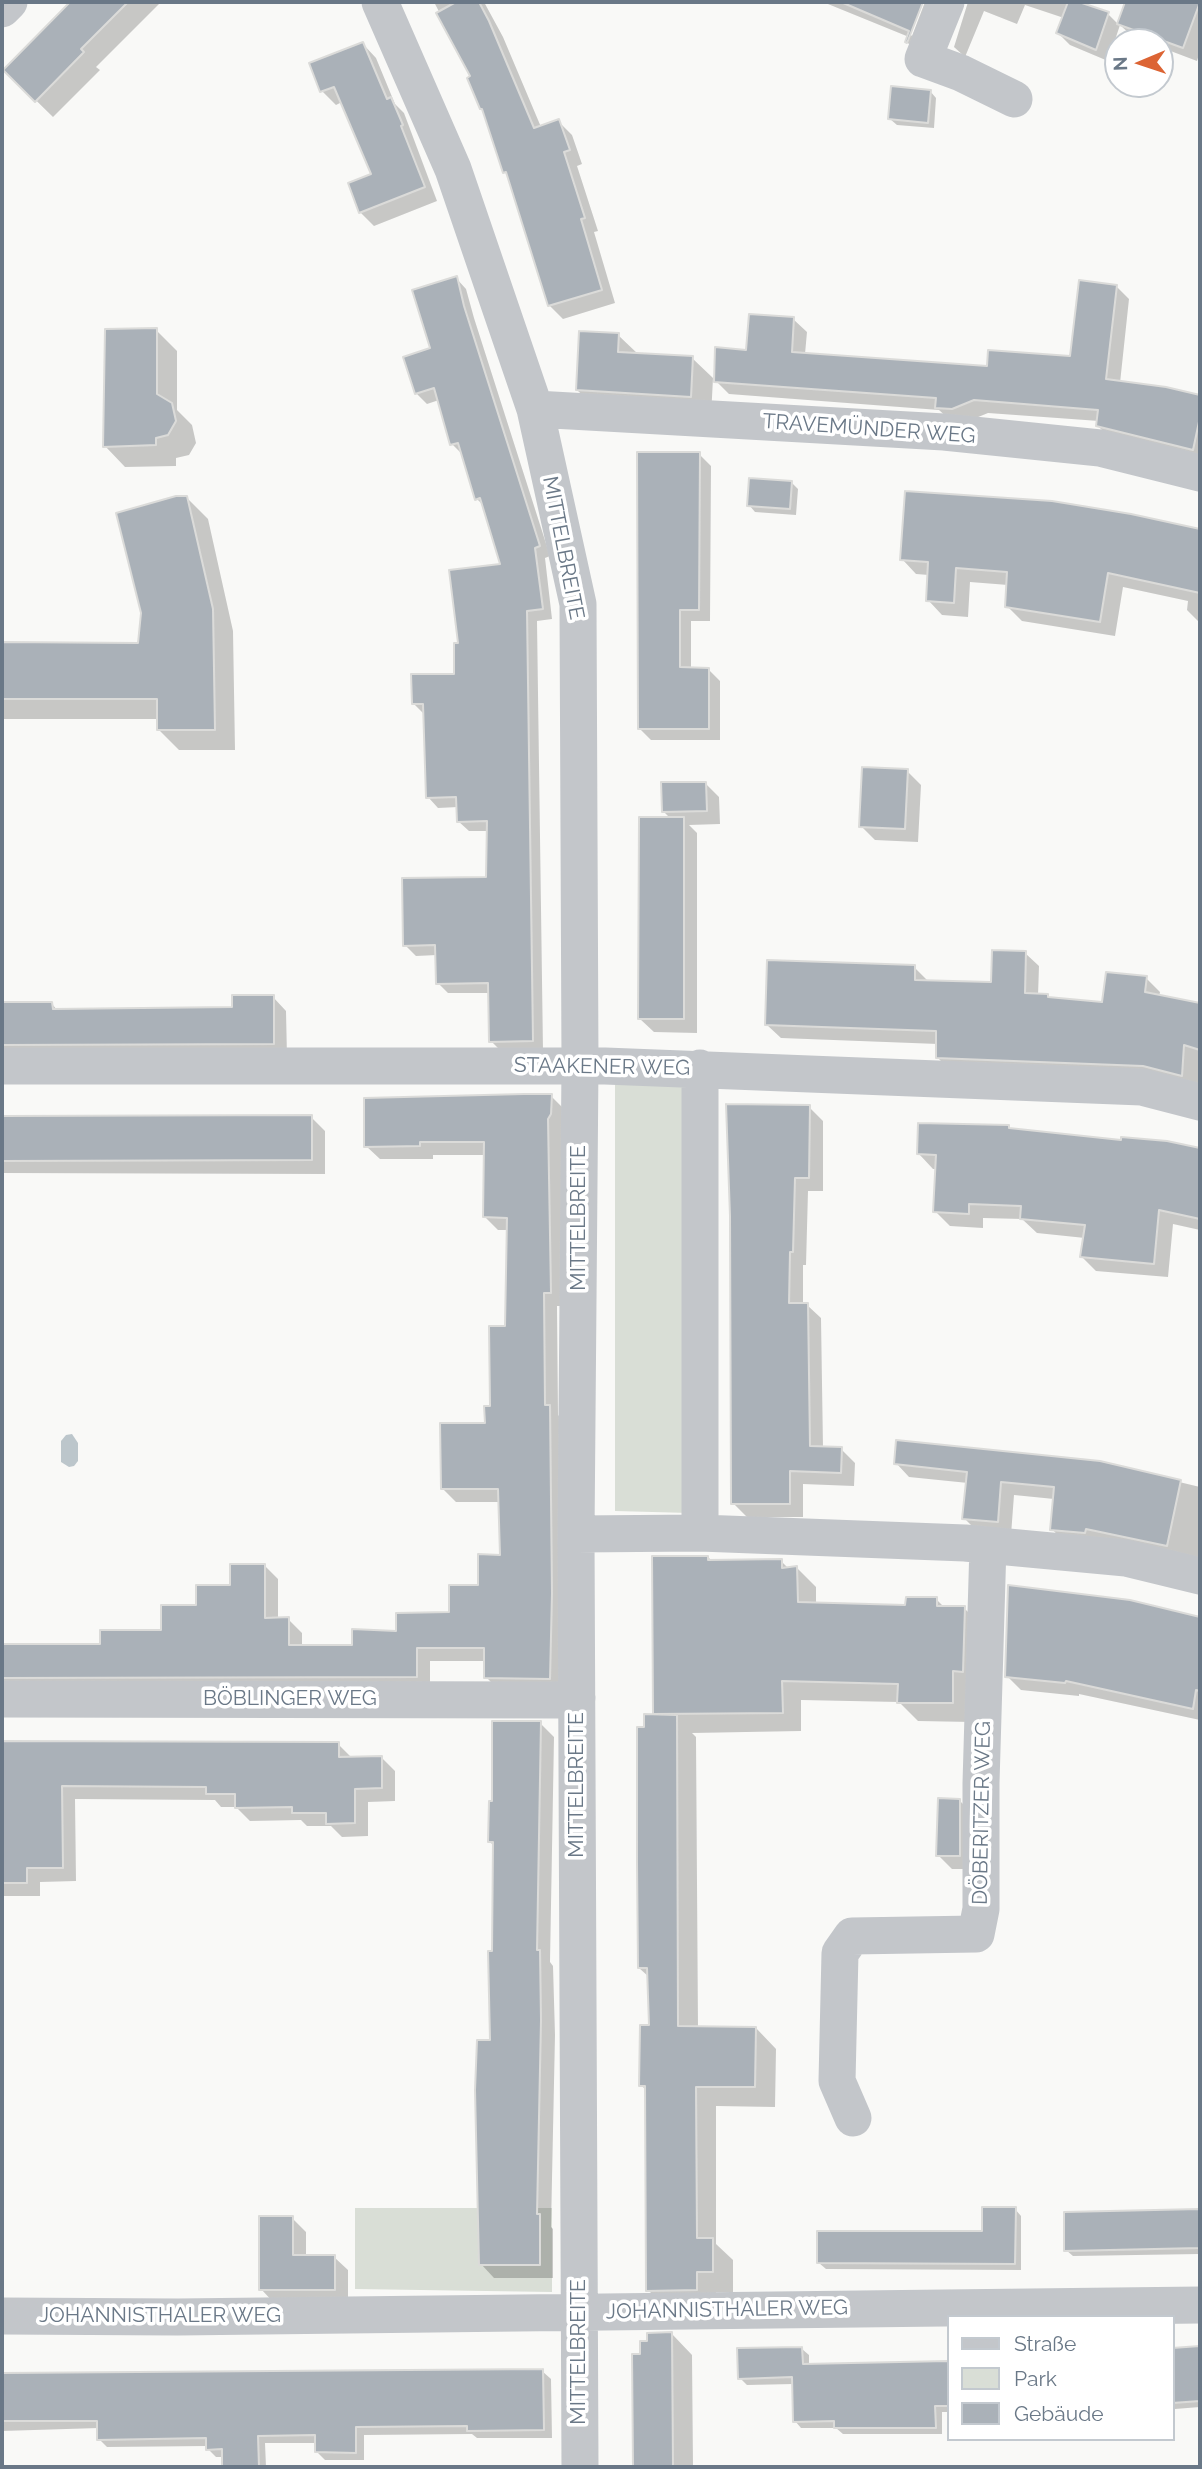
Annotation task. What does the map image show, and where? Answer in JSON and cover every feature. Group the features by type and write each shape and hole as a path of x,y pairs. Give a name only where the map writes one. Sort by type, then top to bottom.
{"street":[{"path":"2,9 9,2"},
{"name":"MITTELBREITE","path":"380,2 453,169 535,409 578,604 580,1065 576,1534 580,2467"},
{"path":"946,2 923,59 961,73 1014,99"},
{"name":"TRAVEMÜNDER WEG","path":"535,409 944,432 1100,448 1200,473"},
{"name":"STAAKENER WEG","path":"2,1066 580,1065 1142,1087 1200,1102"},
{"path":"699,1069 700,1533"},
{"path":"576,1534 700,1533 988,1545 1126,1558 1200,1576"},
{"name":"DÖBERITZER WEG","path":"853,2118 837,2081 840,1953 846,1944 852,1936 976,1934 981,1909 981,1783 988,1545"},
{"name":"BÖBLINGER WEG","path":"2,1699 577,1698"},
{"name":"JOHANNISTHALER WEG","path":"2,2316 178,2317 1200,2305"}],"green space":[{"path":"615,1081 690,1082 690,1513 615,1511"},
{"path":"355,2208 552,2208 552,2292 355,2289"}],"shaded area":[{"path":"72,1434 78,1443 78,1461 69,1467 61,1462 61,1441 66,1435"}],"building":[{"path":"70,2 128,2 81,49 84,52 35,102 3,70"},
{"path":"456,2 479,2 534,128 559,119 570,150 564,152 585,218 581,219 602,290 548,306 506,172 503,173 482,109 467,78 470,76 436,13"},
{"path":"841,2 923,2 907,43 905,42 909,31"},
{"path":"1068,2 1079,2 1109,12 1096,50 1056,33"},
{"path":"1125,2 1200,2 1183,48 1174,45 1174,28 1128,28 1117,24"},
{"path":"363,42 387,99 391,97 403,125 401,126 425,187 359,213 348,183 371,174 334,87 320,92 309,63"},
{"path":"891,86 931,90 928,123 888,119"},
{"path":"457,276 464,306 540,546 535,548 543,609 527,611 533,1041 489,1042 488,983 436,984 435,945 403,946 402,878 486,877 487,821 457,822 456,797 426,798 423,704 412,704 411,674 454,674 454,643 458,643 449,570 500,564 480,498 475,500 458,443 450,445 434,388 415,394 403,357 430,348 412,290"},
{"path":"1079,280 1117,285 1106,379 1166,387 1200,395 1200,417 1193,450 1096,426 1098,410 974,400 952,409 935,408 936,398 714,382 715,347 746,350 749,314 794,317 792,352 987,366 988,350 1070,356"},
{"path":"157,328 157,394 172,403 176,421 168,435 156,438 156,445 103,447 105,329"},
{"path":"579,331 619,333 618,352 693,356 691,397 576,390"},
{"path":"637,452 700,452 699,610 680,610 680,667 709,668 709,729 638,729"},
{"path":"749,478 792,481 790,509 747,506"},
{"path":"905,491 1052,501 1200,529 1200,593 1108,573 1100,622 1005,607 1007,572 956,568 954,603 926,601 928,562 900,560"},
{"path":"176,496 187,496 213,609 215,730 157,730 157,699 2,699 2,642 138,643 141,613 116,513"},
{"path":"862,767 908,769 905,829 859,827"},
{"path":"661,782 706,782 707,811 662,812"},
{"path":"639,817 684,817 684,1019 638,1019"},
{"path":"992,950 1026,951 1025,993 1048,994 1048,997 1102,1002 1106,972 1147,976 1145,992 1200,1003 1200,1050 1184,1045 1182,1076 1143,1066 936,1058 936,1031 765,1025 767,960 915,965 915,980 991,982"},
{"path":"232,995 274,995 274,1044 2,1045 2,1002 52,1002 53,1009 232,1007"},
{"path":"552,1094 551,1114 548,1119 551,1293 544,1293 545,1405 550,1405 550,1679 484,1678 484,1648 417,1648 417,1677 2,1678 2,1644 100,1644 100,1630 161,1630 161,1605 196,1605 196,1585 230,1585 230,1564 265,1564 265,1618 289,1617 289,1645 352,1645 352,1629 396,1631 396,1613 449,1612 449,1585 478,1585 478,1554 500,1555 498,1489 441,1489 440,1423 485,1423 484,1406 490,1406 489,1326 505,1326 507,1218 483,1217 484,1142 420,1142 420,1146 364,1147 364,1098"},
{"path":"726,1104 810,1105 809,1178 795,1178 789,1303 808,1303 810,1446 842,1447 841,1473 790,1471 790,1504 731,1504 730,1216"},
{"path":"312,1115 312,1160 2,1161 2,1116"},
{"path":"918,1123 1009,1125 1009,1128 1121,1140 1121,1137 1167,1141 1200,1148 1200,1219 1159,1210 1154,1264 1080,1257 1085,1225 1020,1219 1021,1206 969,1204 969,1214 933,1212 936,1155 917,1154"},
{"path":"896,1440 1100,1461 1181,1480 1167,1546 1086,1529 1085,1533 1050,1530 1054,1487 1001,1482 998,1522 962,1519 967,1472 894,1464"},
{"path":"652,1556 708,1556 708,1560 782,1559 782,1568 797,1566 798,1602 905,1605 906,1597 937,1597 937,1606 965,1606 963,1672 953,1671 953,1703 897,1703 898,1684 782,1681 783,1713 653,1714"},
{"path":"1008,1585 1130,1600 1200,1617 1200,1691 1196,1690 1193,1709 1066,1681 1005,1677"},
{"path":"644,1714 677,1715 678,2026 756,2027 755,2087 696,2087 697,2238 713,2238 713,2272 697,2272 697,2290 646,2291 645,2086 639,2086 640,2025 649,2025 647,1968 638,1968 637,1863 637,1727 644,1727"},
{"path":"492,1721 541,1721 537,1950 540,1950 541,2020 537,2214 540,2214 540,2265 479,2265 475,2090 477,2040 490,2040 488,1951 492,1951 493,1842 488,1842 489,1801 492,1801"},
{"path":"2,1741 339,1742 339,1757 382,1756 382,1788 355,1789 355,1823 326,1824 326,1813 292,1813 292,1807 235,1808 235,1794 206,1794 206,1787 62,1786 63,1868 27,1868 27,1883 2,1883"},
{"path":"938,1798 960,1799 960,1856 936,1856"},
{"path":"982,2207 1016,2207 1015,2264 817,2263 817,2231 982,2231"},
{"path":"1200,2209 1200,2248 1064,2251 1064,2212"},
{"path":"259,2216 293,2216 293,2255 335,2255 335,2290 259,2290"},
{"path":"672,2332 673,2467 633,2467 632,2354 640,2354 640,2341 647,2341 647,2333"},
{"path":"1200,2346 1200,2401 1174,2403 1174,2348"},
{"path":"802,2347 803,2364 946,2361 946,2406 935,2406 936,2428 834,2428 834,2421 793,2422 792,2377 738,2379 737,2348"},
{"path":"543,2369 544,2430 467,2431 467,2426 356,2427 356,2453 315,2452 315,2435 258,2436 259,2467 222,2467 222,2449 206,2450 206,2438 97,2440 97,2421 2,2421 2,2373"}]}
